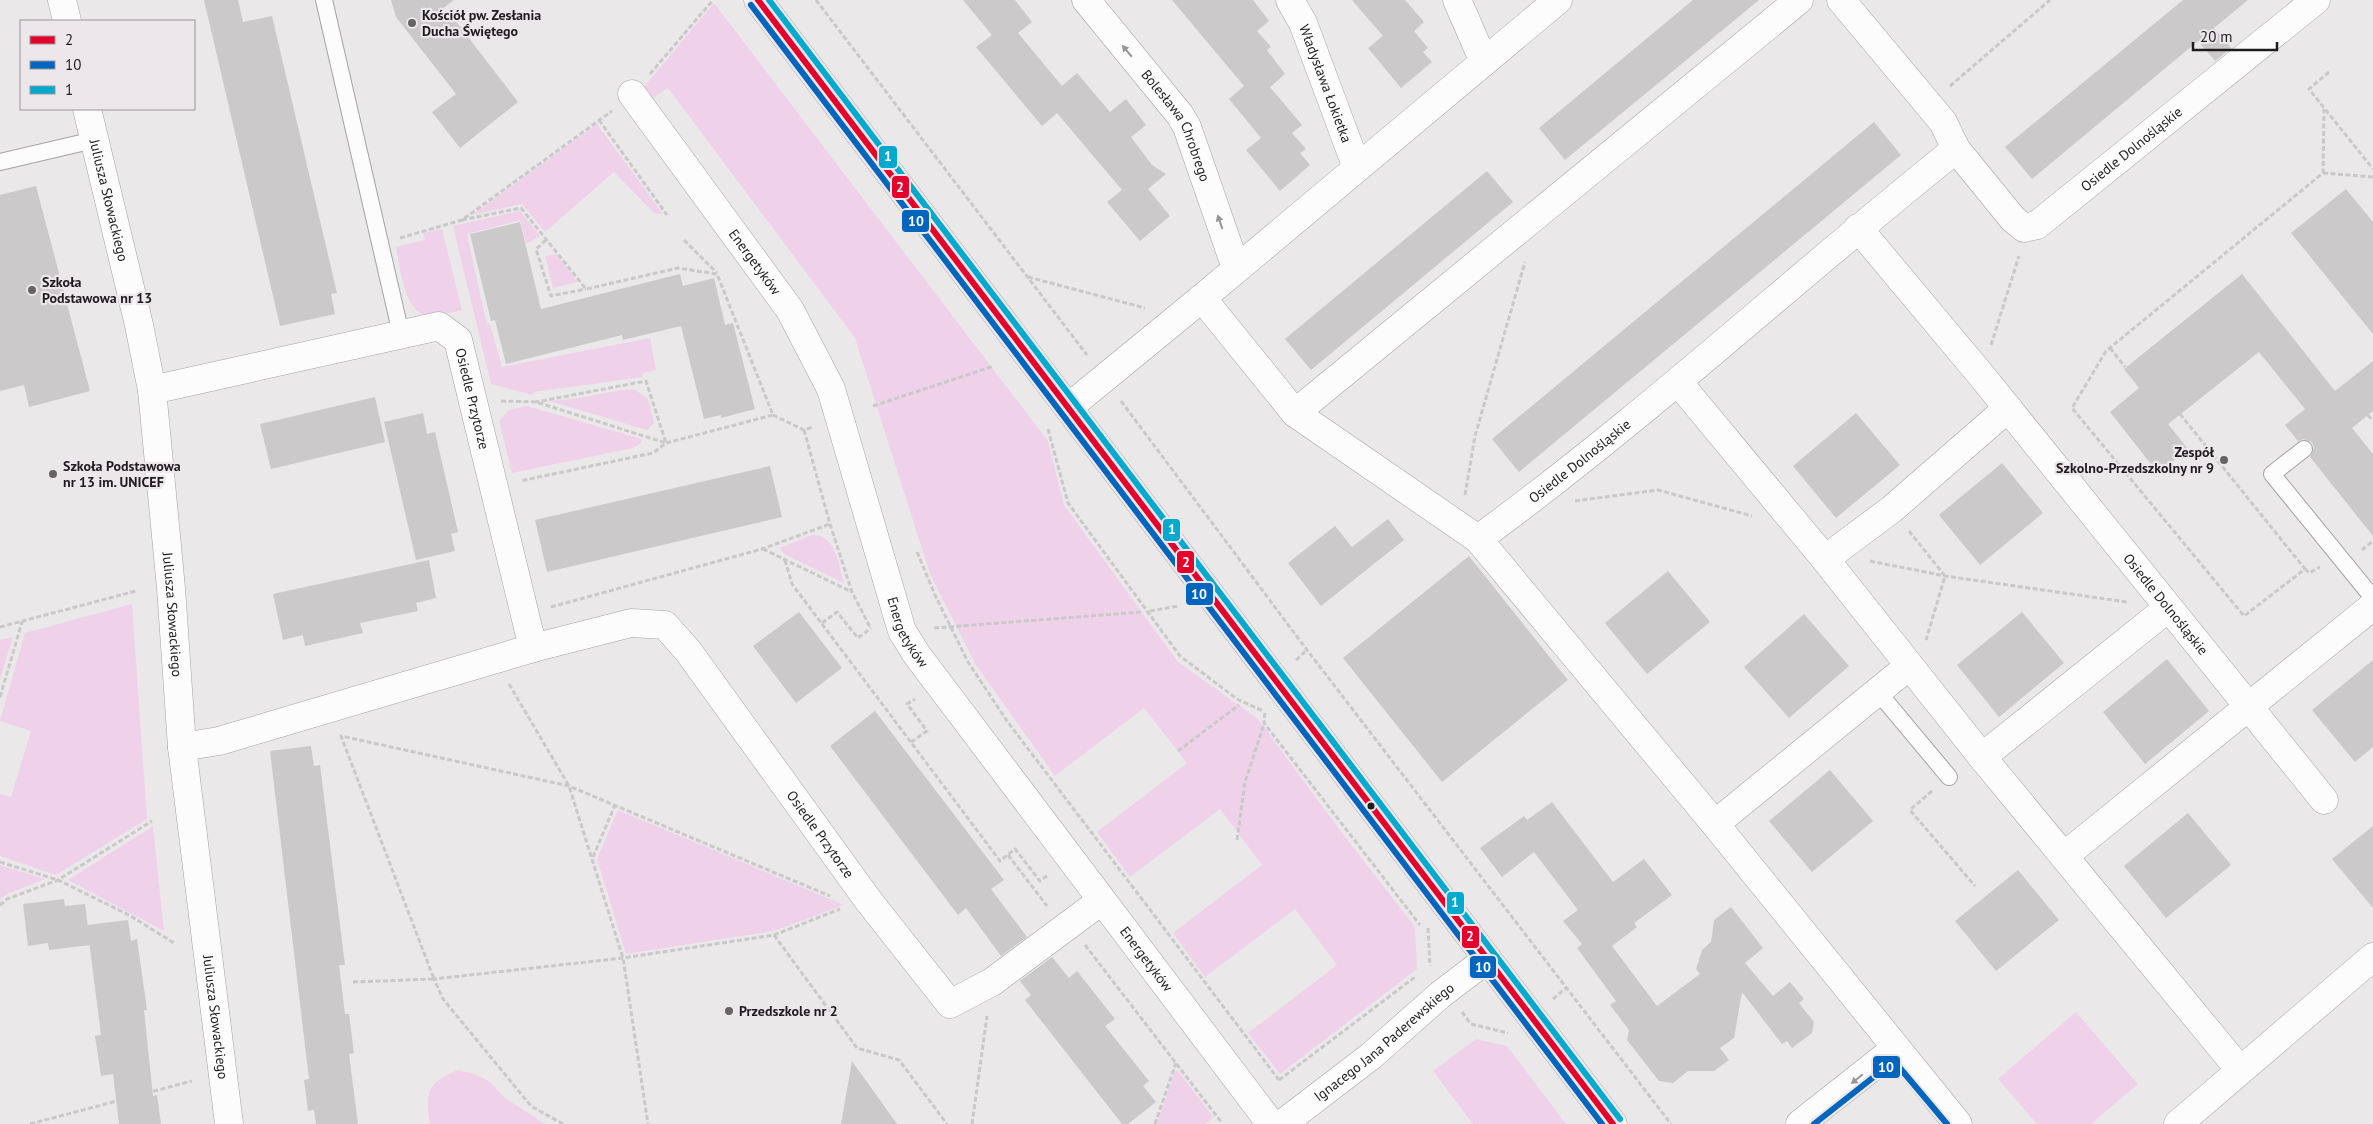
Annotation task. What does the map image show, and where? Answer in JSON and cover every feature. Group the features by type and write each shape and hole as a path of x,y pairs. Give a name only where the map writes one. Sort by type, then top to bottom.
{"street":[{"path":"62,0 67,20"},
{"path":"758,0 1058,415 1487,959 1612,1124"},
{"name":"Bolesława Chrobrego","path":"1086,0 1180,115 1187,127 1236,268"},
{"name":"Władysława Łokietka","path":"1290,0 1303,23 1357,168"},
{"path":"1457,0 1484,62"},
{"path":"1058,415 1202,298 1558,0"},
{"path":"1296,413 1799,0"},
{"path":"1841,0 1944,122 1956,149 2013,219 2024,228"},
{"name":"Osiedle Dolnośląskie","path":"2024,228 2037,225 2316,0"},
{"name":"Energetyków","path":"632,94 790,310 831,389 902,631 917,655 1101,901 1271,1124"},
{"name":"Juliusza Słowackiego","path":"87,110 139,325 152,390 171,588 182,747 229,1124"},
{"name":"Osiedle Dolnośląskie","path":"1478,539 1520,509 1678,382 1858,228 1956,149"},
{"name":"Osiedle Dolnośląskie","path":"1858,228 2008,408 2324,800"},
{"path":"1202,298 1296,413 1478,539 1715,824 1895,1049 1958,1124"},
{"name":"Osiedle Przytorze","path":"152,390 439,326 458,340 533,648"},
{"path":"1678,382 1829,556 1909,666 2240,1070"},
{"path":"1829,556 1892,509 2008,408"},
{"path":"2064,856 2373,606"},
{"path":"1982,757 2168,608"},
{"name":"Osiedle Przytorze","path":"182,747 219,741 533,648 631,623 665,625 688,651 860,903 950,1004 992,982 1060,918 1101,901"},
{"path":"1715,824 1909,666"},
{"path":"2178,1124 2373,957"},
{"name":"Ignacego Jana Paderewskiego","path":"1282,1124 1371,1056 1440,995 1487,959"},
{"path":"1800,1124 1895,1049"}],"lane":[{"path":"324,0 402,334"},
{"path":"0,162 94,140"},
{"path":"2304,449 2272,474 2373,598"},
{"path":"1878,692 1948,778"}],"path":[{"path":"462,220 632,94 713,0"},
{"path":"816,0 1090,360"},
{"path":"1929,105 2050,0"},
{"path":"2328,72 2309,89 2373,169"},
{"path":"2323,173 2324,109"},
{"path":"599,120 667,215"},
{"path":"2180,414 2305,569 2244,616 2072,408 2110,348 2323,173 2373,177"},
{"path":"380,242 422,233 422,231 447,226 462,220 521,208 586,289"},
{"path":"1981,375 2018,260 2024,228"},
{"path":"1464,499 1475,436 1528,250 1517,231"},
{"path":"546,240 536,249 551,296 678,268 718,274"},
{"path":"684,240 718,274 772,415"},
{"path":"1028,277 1146,308"},
{"path":"2110,348 2125,367"},
{"path":"873,406 994,366"},
{"path":"498,400 536,402 646,381 666,443"},
{"path":"1118,396 1313,658 1671,1124"},
{"path":"536,402 666,443"},
{"path":"517,482 653,453 666,443 772,415 804,430 820,424"},
{"path":"1058,415 1068,503 1180,656 1237,699 1249,705"},
{"path":"2373,415 2368,415 2373,421"},
{"path":"1569,502 1658,490 1754,517"},
{"path":"1892,509 1944,576"},
{"path":"548,608 762,549 830,524"},
{"path":"762,549 852,592"},
{"path":"917,552 934,596 968,662 1007,721 1279,1080"},
{"path":"1829,556 1944,576 2168,608"},
{"path":"785,560 792,584 1000,861 1016,849 1040,881 1050,874"},
{"path":"1909,666 1920,660 1944,576"},
{"path":"0,627 136,591"},
{"path":"1150,611 1178,606"},
{"path":"822,623 837,612 858,638 871,628"},
{"path":"902,631 1142,612"},
{"path":"0,697 22,621"},
{"path":"495,659 570,786 623,958 648,1124"},
{"path":"911,742 927,731 907,704 920,695"},
{"path":"1237,840 1245,782 1264,723 1266,703"},
{"path":"1178,751 1239,705"},
{"path":"1264,723 1420,925"},
{"path":"564,1124 531,1106 443,999 434,980 341,736 570,786 860,903"},
{"path":"1948,778 1910,810 1975,886"},
{"path":"592,859 615,805"},
{"path":"0,905 7,899 58,880 152,821"},
{"path":"1008,854 1222,1123"},
{"path":"0,862 58,880 129,915 174,943"},
{"path":"353,982 434,980 623,958 774,935 860,903"},
{"path":"774,935 857,1048 899,1060 947,1124"},
{"path":"1272,1085 1422,972"},
{"path":"972,1124 992,982"},
{"path":"1155,1124 1176,1063"},
{"path":"30,1124 192,1081"}],"shaded area":[{"path":"714,3 1048,441 1064,505 1178,662 1258,719 1339,829 1415,927 1417,969 1280,1074 1248,1033 1337,965 1295,909 1205,977 1173,933 1262,865 1220,809 1130,877 1097,832 1187,763 1144,708 1055,776 976,665 930,574 855,338 668,88 653,98 648,97 643,88"},
{"path":"597,124 663,214 654,213 614,172 545,232 522,204 472,215"},
{"path":"520,211 540,236 526,244 520,220 467,234 487,325 490,324 502,367 650,338 656,370 642,373 643,377 534,392 532,395 491,384 453,226"},
{"path":"442,229 462,310 431,316 422,314 409,299 396,247 425,240 423,233"},
{"path":"556,254 578,282 553,288 545,256"},
{"path":"634,389 648,399 654,423 647,430 549,401 570,399"},
{"path":"527,406 642,439 641,443 633,448 512,473 499,421 509,410"},
{"path":"811,535 826,539 831,544 838,559 844,583 784,554 780,548"},
{"path":"132,604 147,819 56,875 0,856 0,794 11,797 31,731 0,721 25,633"},
{"path":"13,637 0,679 0,640"},
{"path":"618,810 844,905 774,931 626,954 597,859"},
{"path":"153,826 164,931 68,880"},
{"path":"0,865 45,879 5,895 0,899"},
{"path":"2076,1012 2138,1084 2091,1124 2037,1124 1998,1079"},
{"path":"1476,1039 1507,1046 1566,1124 1473,1124 1433,1071"},
{"path":"458,1070 477,1075 490,1082 505,1098 545,1124 430,1124 428,1096 434,1084"},
{"path":"1175,1071 1178,1071 1213,1117 1206,1124 1157,1124"}],"building":[{"path":"204,0 238,0 243,22 272,16 337,293 331,294 335,314 280,326"},
{"path":"391,0 454,0 437,13 455,20 518,102 460,148 432,112 456,94 396,17"},
{"path":"963,0 1015,0 1032,22 1018,33 1062,86 1077,73 1110,112 1126,99 1146,125 1131,137 1152,165 1166,174 1148,189 1170,216 1140,241 1107,202 1122,190 1057,113 1042,126 976,47 992,35"},
{"path":"1172,0 1253,0 1269,21 1257,31 1271,47 1267,50 1285,74 1270,87 1302,125 1292,133 1306,149 1300,153 1310,165 1280,191 1246,150 1261,138 1229,99 1244,86"},
{"path":"1352,0 1405,0 1424,22 1414,31 1428,48 1423,52 1432,62 1401,88 1368,48 1383,36"},
{"path":"1693,0 1759,0 1565,160 1539,128"},
{"path":"2183,0 2248,0 2214,28 2231,48 2215,61 2198,41 2032,179 2005,147"},
{"path":"1874,122 1901,155 1519,472 1492,439"},
{"path":"1487,171 1513,202 1311,370 1285,339"},
{"name":"Szkoła Podstawowa nr 13","path":"36,186 90,391 29,407 24,385 0,391 0,195"},
{"path":"2346,189 2373,222 2373,334 2291,233"},
{"path":"520,222 541,309 680,274 683,286 714,278 725,325 733,323 755,409 721,418 721,415 704,419 681,326 623,340 622,335 506,364 495,320 491,321 470,234"},
{"path":"2242,274 2335,391 2373,361 2373,411 2352,428 2373,454 2373,536 2310,457 2314,448 2312,442 2303,439 2298,441 2285,425 2305,409 2259,352 2168,424 2188,449 2158,473 2110,412 2139,388 2124,369"},
{"path":"375,397 385,442 271,469 260,424"},
{"path":"423,413 427,434 435,432 458,532 451,534 455,551 416,560 384,422"},
{"path":"1856,413 1900,465 1836,518 1793,466"},
{"path":"2002,463 2043,513 1980,565 1939,515"},
{"path":"770,466 782,517 547,572 535,520"},
{"path":"1388,519 1404,540 1321,606 1288,563 1335,526 1352,547"},
{"path":"1469,556 1568,680 1442,782 1343,658"},
{"path":"429,560 436,598 416,603 418,611 360,623 363,633 305,646 303,635 283,640 273,594"},
{"path":"1668,571 1710,622 1647,674 1605,623"},
{"path":"799,612 842,668 796,703 753,646"},
{"path":"2022,612 2064,663 1999,717 1957,665"},
{"path":"1804,614 1849,666 1789,718 1744,667"},
{"path":"2167,659 2209,711 2145,764 2103,712"},
{"path":"2373,660 2373,747 2355,762 2312,710"},
{"path":"875,711 1004,880 991,889 1027,937 1001,956 966,908 958,915 830,746"},
{"path":"311,746 314,766 320,765 345,965 339,965 345,1014 349,1014 354,1053 349,1054 358,1124 316,1124 314,1110 308,1111 304,1080 309,1079 270,751"},
{"path":"1830,770 1873,821 1812,872 1769,821"},
{"path":"1552,802 1613,882 1644,859 1672,895 1634,923 1637,927 1612,946 1657,1006 1700,974 1696,969 1702,950 1711,942 1714,920 1731,907 1763,948 1745,963 1773,996 1790,982 1804,999 1799,1003 1814,1022 1812,1033 1792,1048 1787,1041 1782,1044 1742,992 1734,1038 1720,1048 1729,1060 1714,1071 1688,1071 1673,1083 1659,1081 1627,1040 1629,1030 1610,1005 1616,1001 1577,948 1582,944 1563,921 1578,910 1534,852 1502,877 1480,848 1524,816 1527,820"},
{"path":"2188,813 2231,865 2166,918 2124,866"},
{"path":"2373,826 2373,908 2332,859"},
{"path":"2018,870 2059,920 1996,971 1955,921"},
{"path":"64,899 65,906 85,904 90,945 49,950 48,943 28,946 23,904"},
{"path":"128,920 131,941 137,939 147,1010 144,1010 153,1096 157,1095 161,1124 119,1124 113,1074 101,1076 95,1036 101,1035 87,925"},
{"path":"1052,957 1069,978 1077,971 1115,1019 1105,1026 1149,1081 1143,1086 1156,1102 1128,1124 1122,1124 1025,1000 1031,995 1020,981"},
{"path":"852,1061 897,1124 841,1124"}],"transit line":[{"name":"2","path":"758,0 1613,1124"},
{"name":"1","path":"769,0 1620,1119"},
{"name":"10","path":"751,5 1602,1124"},
{"name":"10","path":"1814,1124 1894,1061 1947,1124"}],"place":[{"name":"Kościół pw. Zesłania Ducha Świętego","path":"412,23"},
{"name":"Szkoła Podstawowa nr 13","path":"32,290"},
{"name":"Zespół Szkolno-Przedszkolny nr 9","path":"2224,460"},
{"name":"Szkoła Podstawowa nr 13 im. UNICEF","path":"53,474"},
{"name":"Przedszkole nr 2","path":"729,1011"}]}
